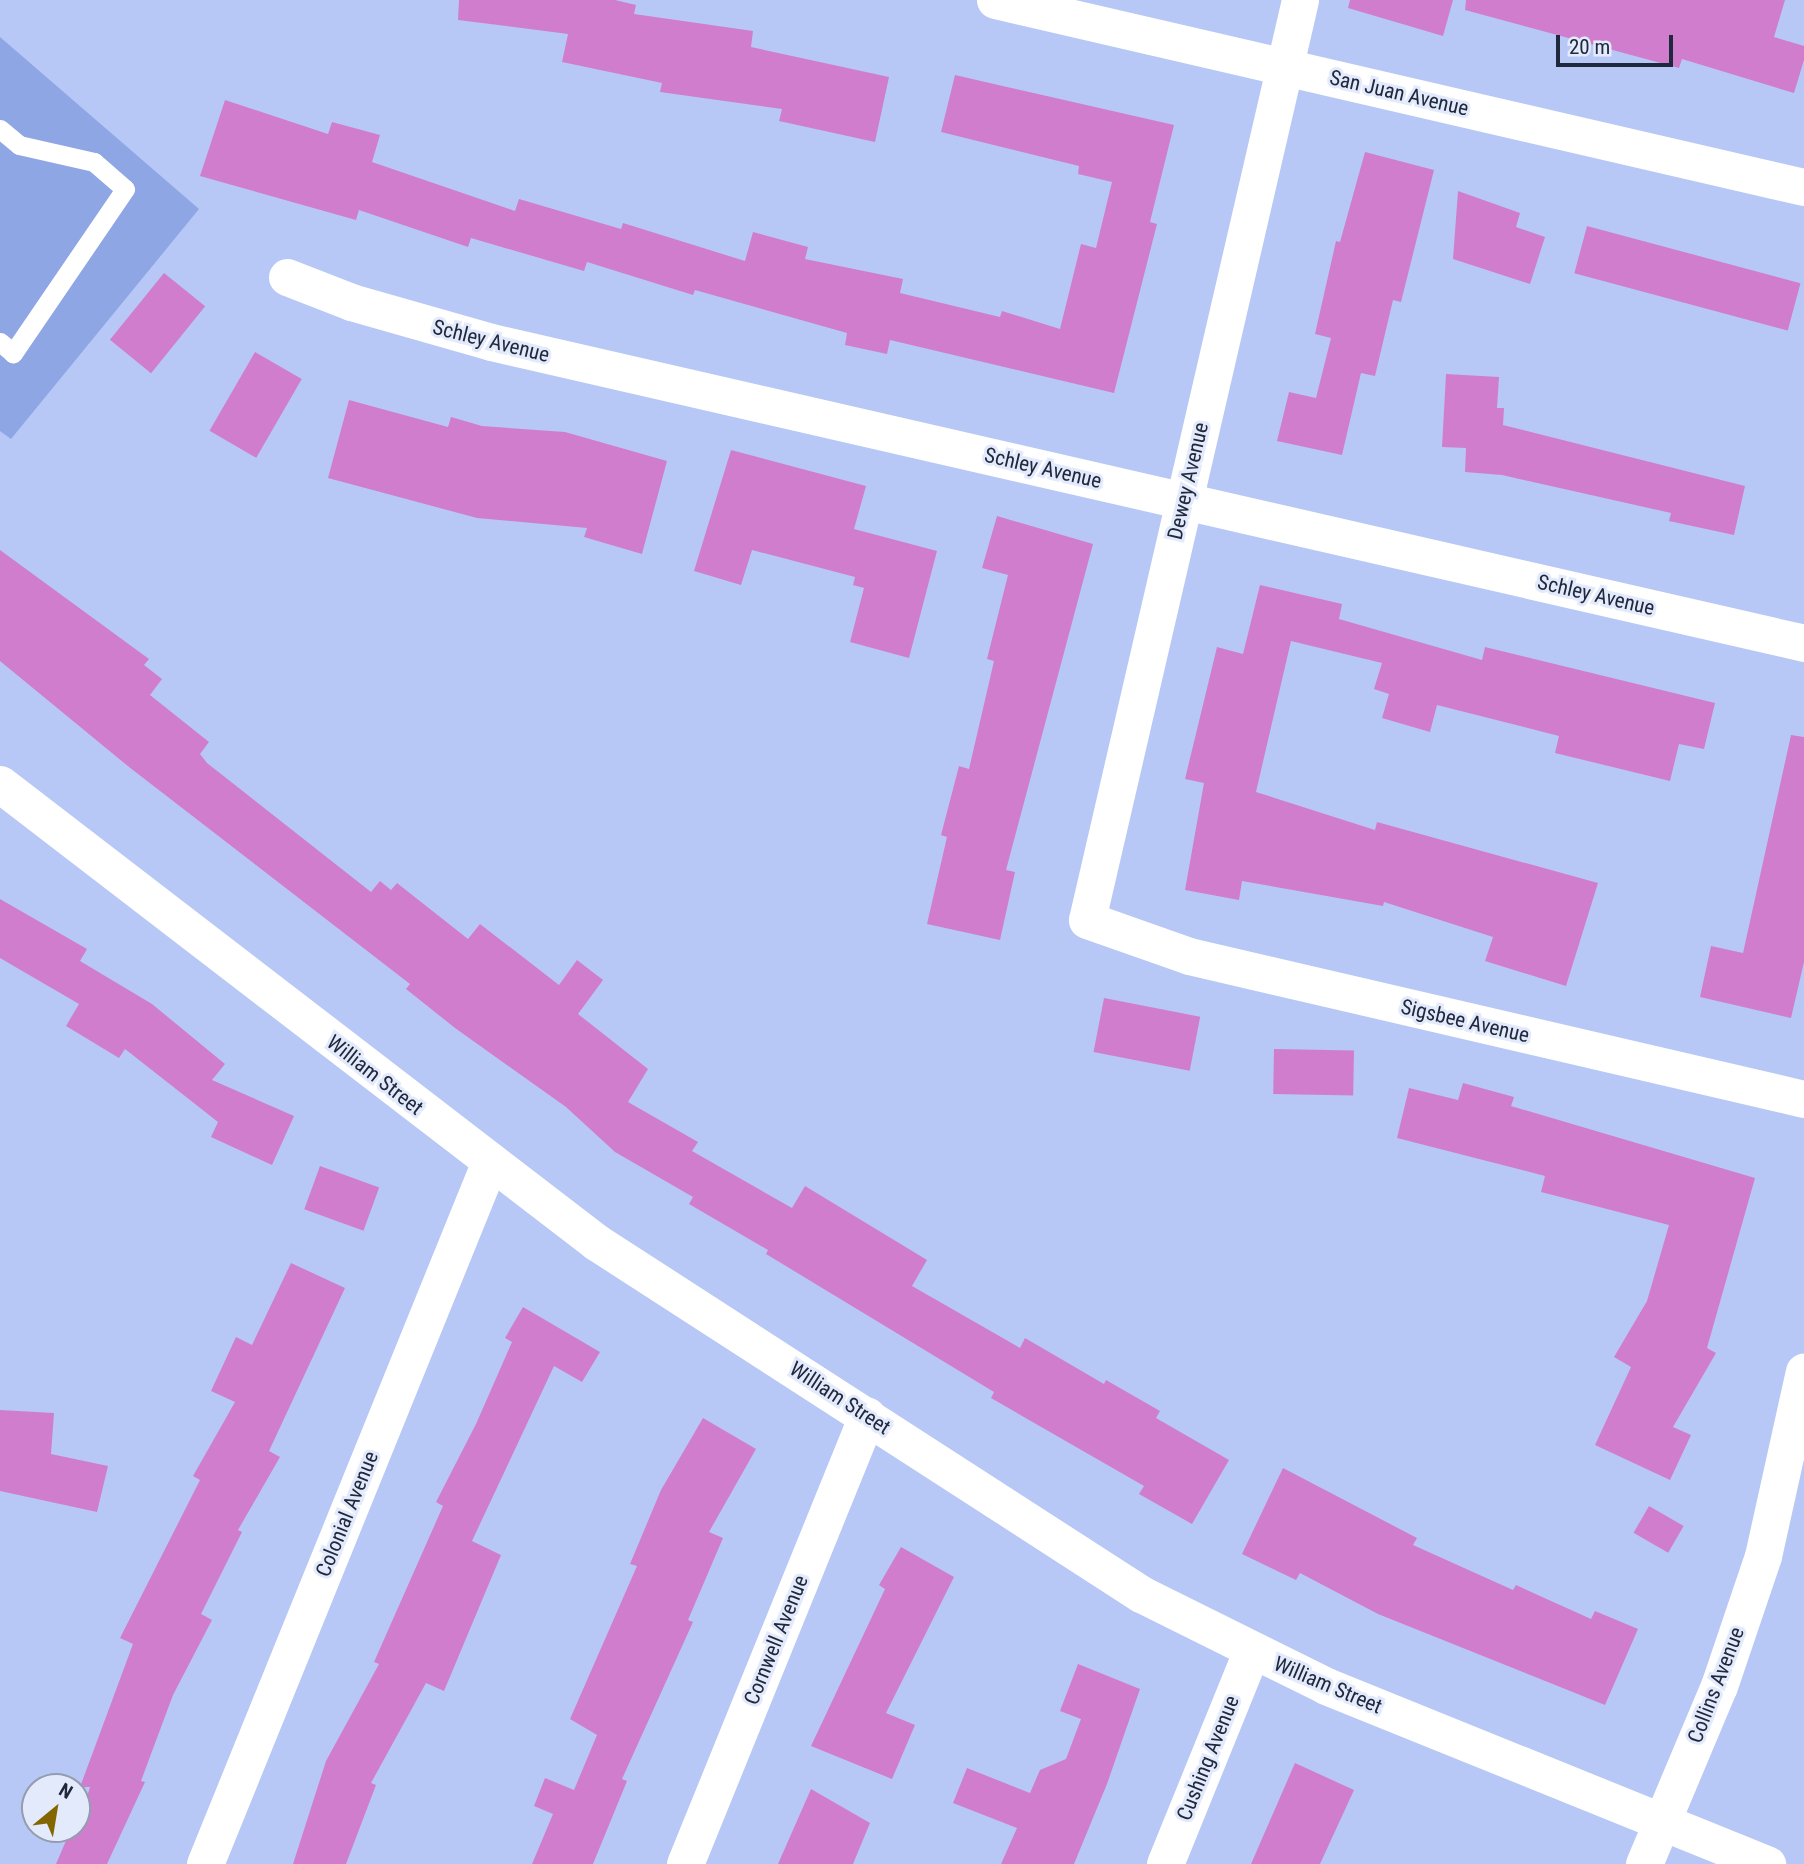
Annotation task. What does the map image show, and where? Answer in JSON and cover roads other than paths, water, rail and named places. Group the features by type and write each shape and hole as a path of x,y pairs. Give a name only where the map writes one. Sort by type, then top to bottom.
{"street":[{"name":"San Juan Avenue","path":"995,0 1804,187"},
{"name":"Dewey Avenue","path":"1128,934 1087,920 1300,0"},
{"name":"Schley Avenue","path":"287,277 351,302 491,342 1804,643"},
{"name":"William Street","path":"0,784 489,1164 596,1242 1141,1594 1251,1652 1767,1864"},
{"name":"Sigsbee Avenue","path":"1128,934 1189,957 1804,1099"},
{"name":"Colonial Avenue","path":"205,1864 489,1164"},
{"name":"Collins Avenue","path":"1644,1864 1719,1686 1763,1556 1804,1372"},
{"name":"Cornwell Avenue","path":"685,1864 867,1415"},
{"name":"Cushing Avenue","path":"1165,1864 1251,1652"}],"lane":[{"path":"0,129 19,145 94,162 125,189 13,354 0,342"}]}
